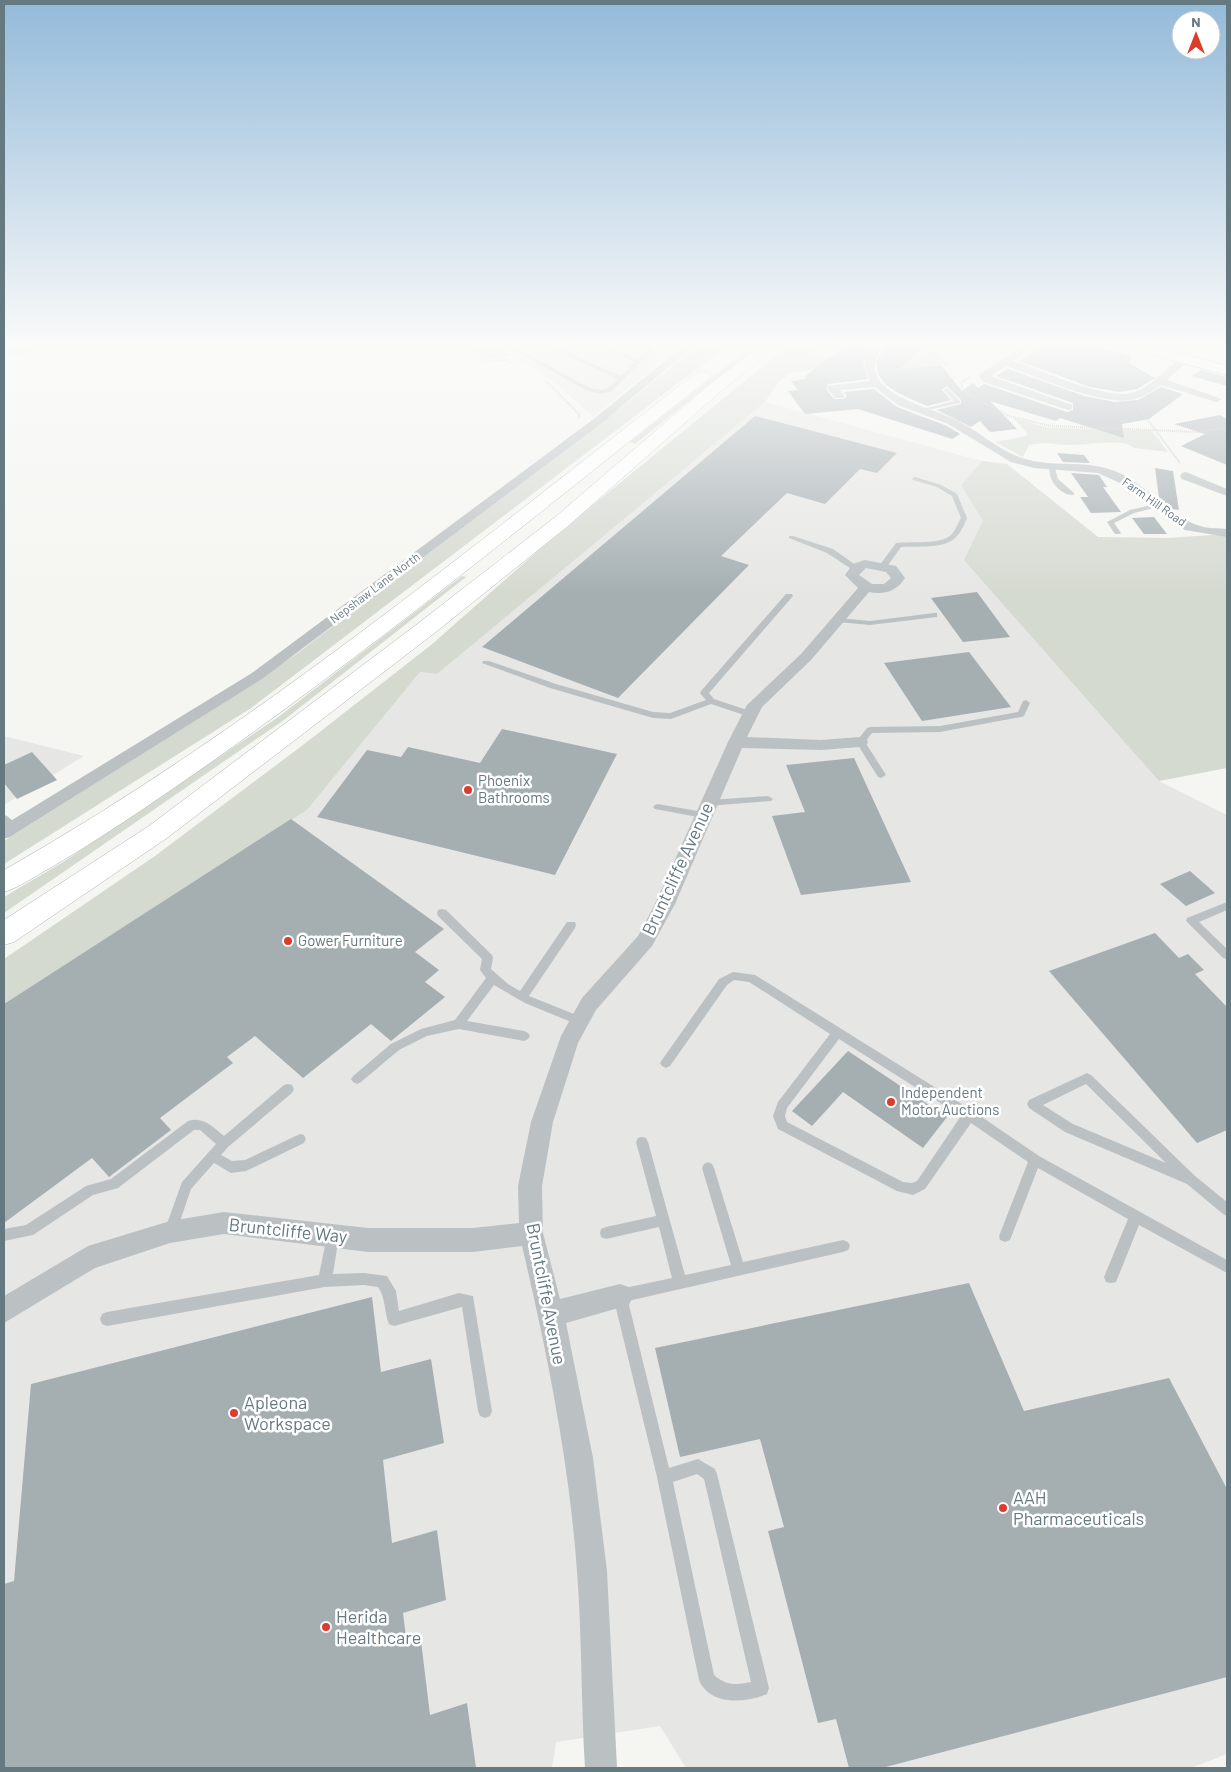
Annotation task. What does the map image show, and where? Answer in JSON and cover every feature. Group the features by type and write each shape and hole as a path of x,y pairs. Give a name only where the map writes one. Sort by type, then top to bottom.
{"highway":[{"path":"4,882 47,858 275,705 498,537 636,429"},
{"path":"4,934 158,832 424,630 561,522 668,429"}],"street":[{"name":"Nepshaw Lane North","path":"7,826 45,808 129,753 257,676 588,429"},
{"name":"Farm Hill Road","path":"962,429 1009,457 1025,463 1100,470 1123,480 1156,506 1192,528 1227,533"},
{"path":"1186,476 1227,495"},
{"path":"865,564 883,566 896,573 897,582 884,588 861,578 865,564"},
{"name":"Bruntcliffe Avenue","path":"601,1768 591,1562 579,1458 551,1314 531,1233 530,1186 542,1122 568,1042 590,1004 645,941 665,904 754,705 806,657 838,620 861,578"},
{"path":"736,742 821,745 860,742"},
{"name":"Bruntcliffe Way","path":"4,1310 88,1258 170,1232 224,1223 368,1240 472,1240 531,1233"},
{"path":"551,1314 620,1296"}],"lane":[{"path":"1052,466 1051,476 1055,482 1072,494"},
{"path":"883,566 899,545 917,542 940,543 954,537 964,518 955,495 938,486 915,478"},
{"path":"1117,533 1110,522 1132,511 1156,506"},
{"path":"791,537 830,551 861,578"},
{"path":"750,714 711,701 704,693 789,596"},
{"path":"838,620 870,623 934,615"},
{"path":"486,663 543,683 653,715 671,716 711,701"},
{"path":"880,775 860,742 870,730 940,729 1022,714 1026,703"},
{"path":"658,807 706,809 768,799"},
{"path":"1227,906 1191,921 1227,955"},
{"path":"442,913 488,958 485,970 492,979 506,990 580,1021"},
{"path":"523,996 571,925"},
{"path":"666,1063 723,982 732,976 751,978 969,1115 1035,1160 1227,1267"},
{"path":"459,1024 492,979"},
{"path":"356,1079 395,1047 425,1032 459,1024 524,1036"},
{"path":"838,1032 782,1106 779,1116 782,1125 901,1187 913,1189 921,1185 969,1115"},
{"path":"1191,1180 1069,1128 1033,1104 1087,1078 1191,1180 1227,1210"},
{"path":"170,1232 186,1186 224,1144 288,1089"},
{"path":"4,1235 28,1231 90,1190 114,1184 192,1125 202,1125 224,1144"},
{"path":"212,1156 231,1167 246,1165 300,1139"},
{"path":"642,1142 680,1282"},
{"path":"1006,1236 1035,1160"},
{"path":"708,1168 739,1269"},
{"path":"1111,1277 1136,1215"},
{"path":"606,1233 664,1220"},
{"path":"325,1281 333,1236"},
{"path":"664,1477 698,1466 710,1474 761,1688 735,1693 716,1690 707,1680 664,1477 620,1296 843,1246"},
{"path":"107,1319 325,1281 364,1279 382,1282 389,1291 394,1319 459,1300 468,1301 485,1411"}],"path":[{"path":"1074,429 1155,429 1198,432 1222,429"},
{"path":"1155,429 1187,473 1186,476"}],"shaded area":[{"path":"593,429 618,429 251,708 4,864 4,841 231,698 295,655"},
{"path":"647,429 654,429 635,444 630,442"},
{"path":"686,429 733,429 437,674 420,672 307,810 4,1004 4,959 155,856 303,745 431,645 556,535"},
{"path":"731,429 863,429 982,461 961,485 1159,781 1227,815 1227,1754 1191,1768 686,1768 660,1726 556,1742 552,1768 4,1768 4,1004 307,810 420,672 437,673"},
{"path":"1023,429 1152,431 1168,452 1134,448 1122,443 1072,445 1040,443 1029,445 1023,457 995,442 1026,436 1027,433"},
{"path":"982,461 1007,464 1098,537 1168,538 1227,534 1227,768 1159,781 964,560 983,521 961,485"},
{"path":"462,576 466,577 284,720 4,913 4,897 63,862 277,718"},
{"path":"4,736 84,756 4,805"}],"building":[{"path":"740,429 804,429 897,453 877,473 860,469 825,504 787,493 721,556 749,565 618,698 482,647"},
{"path":"920,429 951,429 960,434 952,439"},
{"path":"987,429 1017,429 990,432"},
{"path":"1094,429 1123,429 1124,438"},
{"path":"1189,429 1227,429 1227,465 1181,446 1205,434"},
{"path":"1057,453 1084,455 1090,463 1063,462"},
{"path":"1155,468 1173,471 1179,510 1172,509 1159,498"},
{"path":"1071,473 1099,475 1107,487 1103,487 1121,512 1091,513 1080,497 1088,497"},
{"path":"1154,517 1167,534 1144,534 1132,518"},
{"path":"977,592 1010,637 963,642 931,598"},
{"path":"969,652 1011,707 922,721 884,663"},
{"name":"Phoenix Bathrooms","path":"502,729 617,754 555,875 317,817 367,750 401,757 408,747 480,763"},
{"path":"32,752 57,780 17,799 4,783 4,765"},
{"path":"854,758 911,882 801,895 772,816 805,812 786,765"},
{"path":"291,819 444,929 415,952 439,970 425,982 445,997 391,1041 371,1024 303,1078 255,1036 227,1057 233,1063 160,1118 171,1130 109,1177 92,1158 4,1223 4,1004"},
{"path":"1190,871 1215,893 1186,906 1160,884"},
{"path":"1155,933 1179,958 1188,954 1204,970 1195,974 1227,1007 1227,1130 1197,1143 1049,971"},
{"name":"Independent Motor Auctions","path":"848,1051 947,1117 923,1148 843,1092 812,1126 792,1111"},
{"name":"AAH Pharmaceuticals","path":"969,1283 1024,1411 1169,1378 1227,1489 1227,1677 882,1768 849,1768 836,1719 818,1723 768,1531 784,1527 760,1439 680,1457 655,1348"},
{"path":"372,1297 381,1372 431,1359 444,1443 383,1460 392,1543 437,1530 446,1600 403,1613 407,1645 421,1641 430,1715 467,1703 476,1768 4,1768 4,1584 14,1581 31,1384"}],"place":[{"name":"Phoenix Bathrooms","path":"468,790"},
{"name":"Gower Furniture","path":"288,941"},
{"name":"Independent Motor Auctions","path":"891,1102"},
{"name":"Apleona Workspace","path":"234,1413"},
{"name":"AAH Pharmaceuticals","path":"1003,1508"},
{"name":"Herida Healthcare","path":"326,1627"}]}
